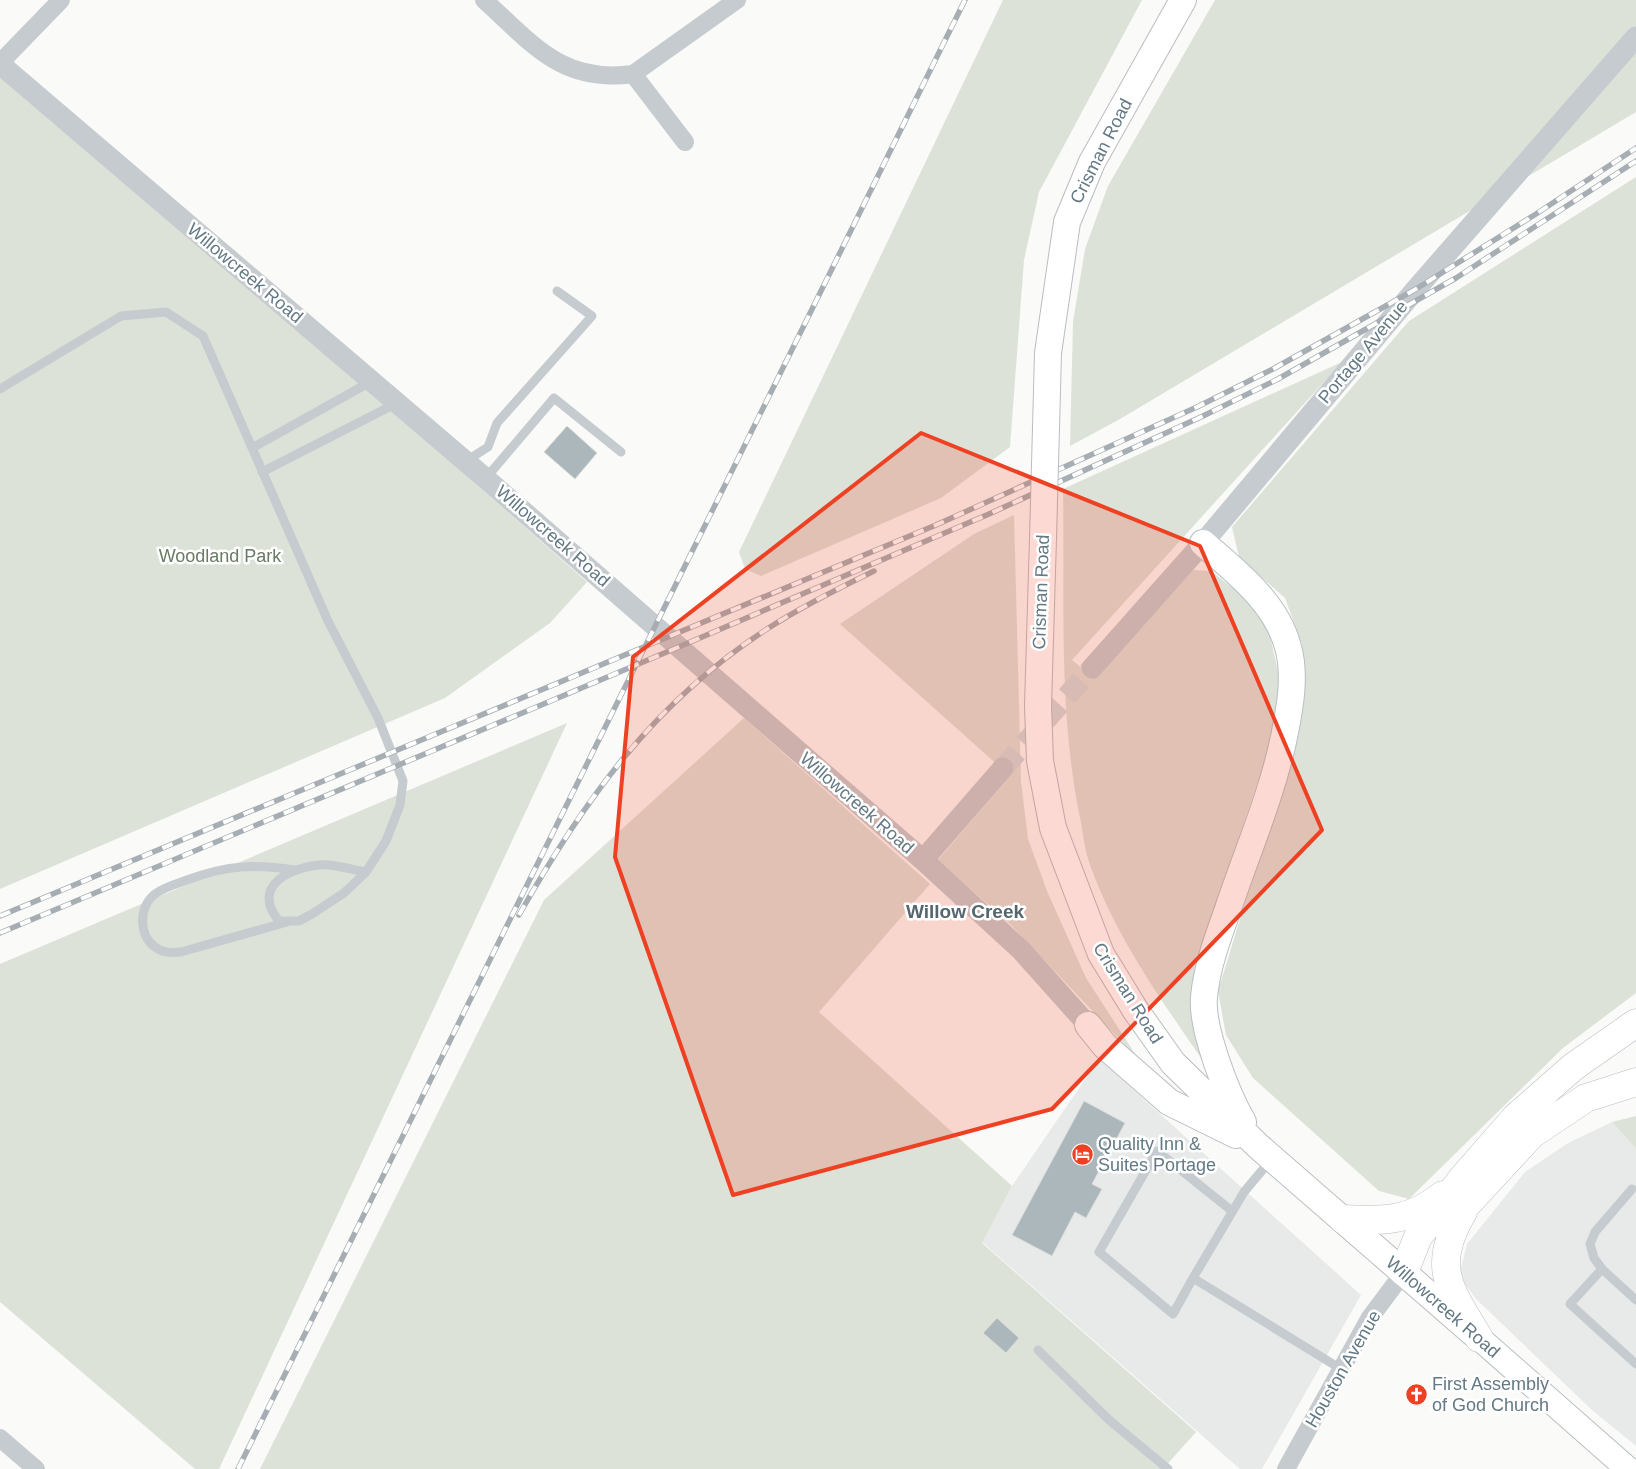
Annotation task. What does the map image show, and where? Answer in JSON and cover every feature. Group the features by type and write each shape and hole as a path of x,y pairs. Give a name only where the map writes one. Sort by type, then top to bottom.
{"highway":[{"path":"1404,1272 1466,1189 1515,1118 1542,1092 1573,1067 1629,1031"},
{"path":"1343,1219 1381,1221 1404,1217 1466,1189 1532,1134 1636,1066"},
{"path":"1586,1098 1636,1082"},
{"path":"1466,1189 1446,1248 1446,1266 1451,1292 1479,1338"}],"main road":[{"name":"Crisman Road","path":"1183,0 1092,162 1067,222 1048,353 1038,706 1040,761 1053,828 1078,900 1101,954 1136,1011 1173,1063 1265,1152"},
{"path":"1203,543 1244,579 1272,611 1288,647 1292,697 1279,761 1213,951 1204,998 1211,1043 1233,1105 1265,1152"},
{"path":"1088,1026 1105,1046 1169,1102 1265,1152"},
{"name":"Willowcreek Road","path":"1265,1152 1628,1469"}],"street":[{"path":"0,64 60,0"},
{"path":"484,0 558,63 575,72 615,77 632,74 737,0"},
{"name":"Portage Avenue","path":"1092,668 1203,543 1416,289 1636,37"},
{"name":"Willowcreek Road","path":"0,64 466,461 923,860 1021,950 1088,1026"},
{"path":"632,74 686,142"},
{"path":"923,860 1003,768"},
{"name":"Houston Avenue","path":"1286,1469 1369,1319 1404,1272"},
{"path":"0,1438 36,1469"}],"lane":[{"path":"466,461 488,447 497,423 592,316 557,291"},
{"path":"0,389 29,369 121,316 166,312 203,336 328,621 378,718 403,781 400,805 386,842 366,872 344,893 299,921 288,922 180,952 166,953 154,947 145,934 142,919 146,906 155,894 208,872 236,866 259,865 296,870"},
{"path":"252,448 372,381"},
{"path":"485,478 554,398 621,452"},
{"path":"262,472 397,403"},
{"path":"288,922 279,921 273,913 268,900 271,888 278,880 296,870 321,864 366,872"},
{"path":"1232,1211 1157,1151 1099,1252 1173,1314 1244,1192 1265,1152"},
{"path":"1632,1189 1595,1232 1590,1244 1594,1258 1602,1269 1636,1300"},
{"path":"1602,1269 1570,1304 1636,1364"},
{"path":"1193,1278 1342,1369"},
{"path":"1038,1350 1108,1419 1168,1469"}],"highlighted area":[{"path":"921,433 1200,546 1322,830 1052,1109 733,1195 615,857 633,657"}],"shaded area":[{"path":"1099,1059 1361,1295 1262,1469 1240,1469 982,1242 1012,1186"},
{"path":"1612,1122 1636,1149 1636,1446 1592,1410 1476,1299 1459,1276 1467,1244 1525,1172 1568,1143"}],"green space":[{"path":"1003,0 1142,0 1039,192 1024,260 1010,447 941,498 761,576 745,569 739,552"},
{"path":"1215,0 1636,0 1636,112 1120,419 1070,446 1073,322 1085,249 1108,186"},
{"name":"Woodland Park","path":"0,64 587,582 550,623 445,698 0,889"},
{"path":"1636,177 1636,993 1563,1048 1409,1199 1379,1191 1253,1078 1226,1035 1218,991 1301,720 1302,644 1285,598 1239,557 1232,527 1409,321"},
{"path":"1342,362 1072,660 1094,678 1193,570 1211,571 1243,596 1269,631 1280,681 1273,737 1202,945 1203,1061 1155,990 1126,942 1101,892 1086,853 1072,773 1065,692 1063,489"},
{"path":"1014,515 1021,782 1028,839 1047,891 1086,978 1139,1060 1012,926 938,860 1010,776 840,624 974,534"},
{"path":"744,718 930,884 819,1012 1012,1186 982,1243 1196,1432 1163,1469 260,1469 544,900"},
{"path":"567,723 219,1469 195,1469 0,1302 0,964"},
{"path":"1636,1116 1636,1149 1612,1122"}],"building":[{"path":"567,426 597,453 575,479 544,452"},
{"name":"Quality Inn & Suites Portage","path":"1084,1101 1125,1123 1092,1184 1102,1189 1086,1218 1075,1212 1052,1256 1012,1235"},
{"path":"997,1318 1019,1338 1006,1353 983,1333"}],"tunnel":[{"path":"1003,768 1092,668"}],"railway":[{"path":"238,1469 965,0"},
{"path":"0,916 936,525 1197,407 1273,369 1416,289 1536,214 1636,148"},
{"path":"0,933 989,514 1203,416 1278,379 1456,278 1636,161"},
{"path":"519,915 569,832 596,793 656,721 690,688 767,629 833,591 874,571"}],"place":[{"name":"Quality Inn & Suites Portage","path":"1082,1154"},
{"name":"First Assembly of God Church","path":"1416,1394"}],"district":[{"name":"Willow Creek","path":"965,911"}]}
